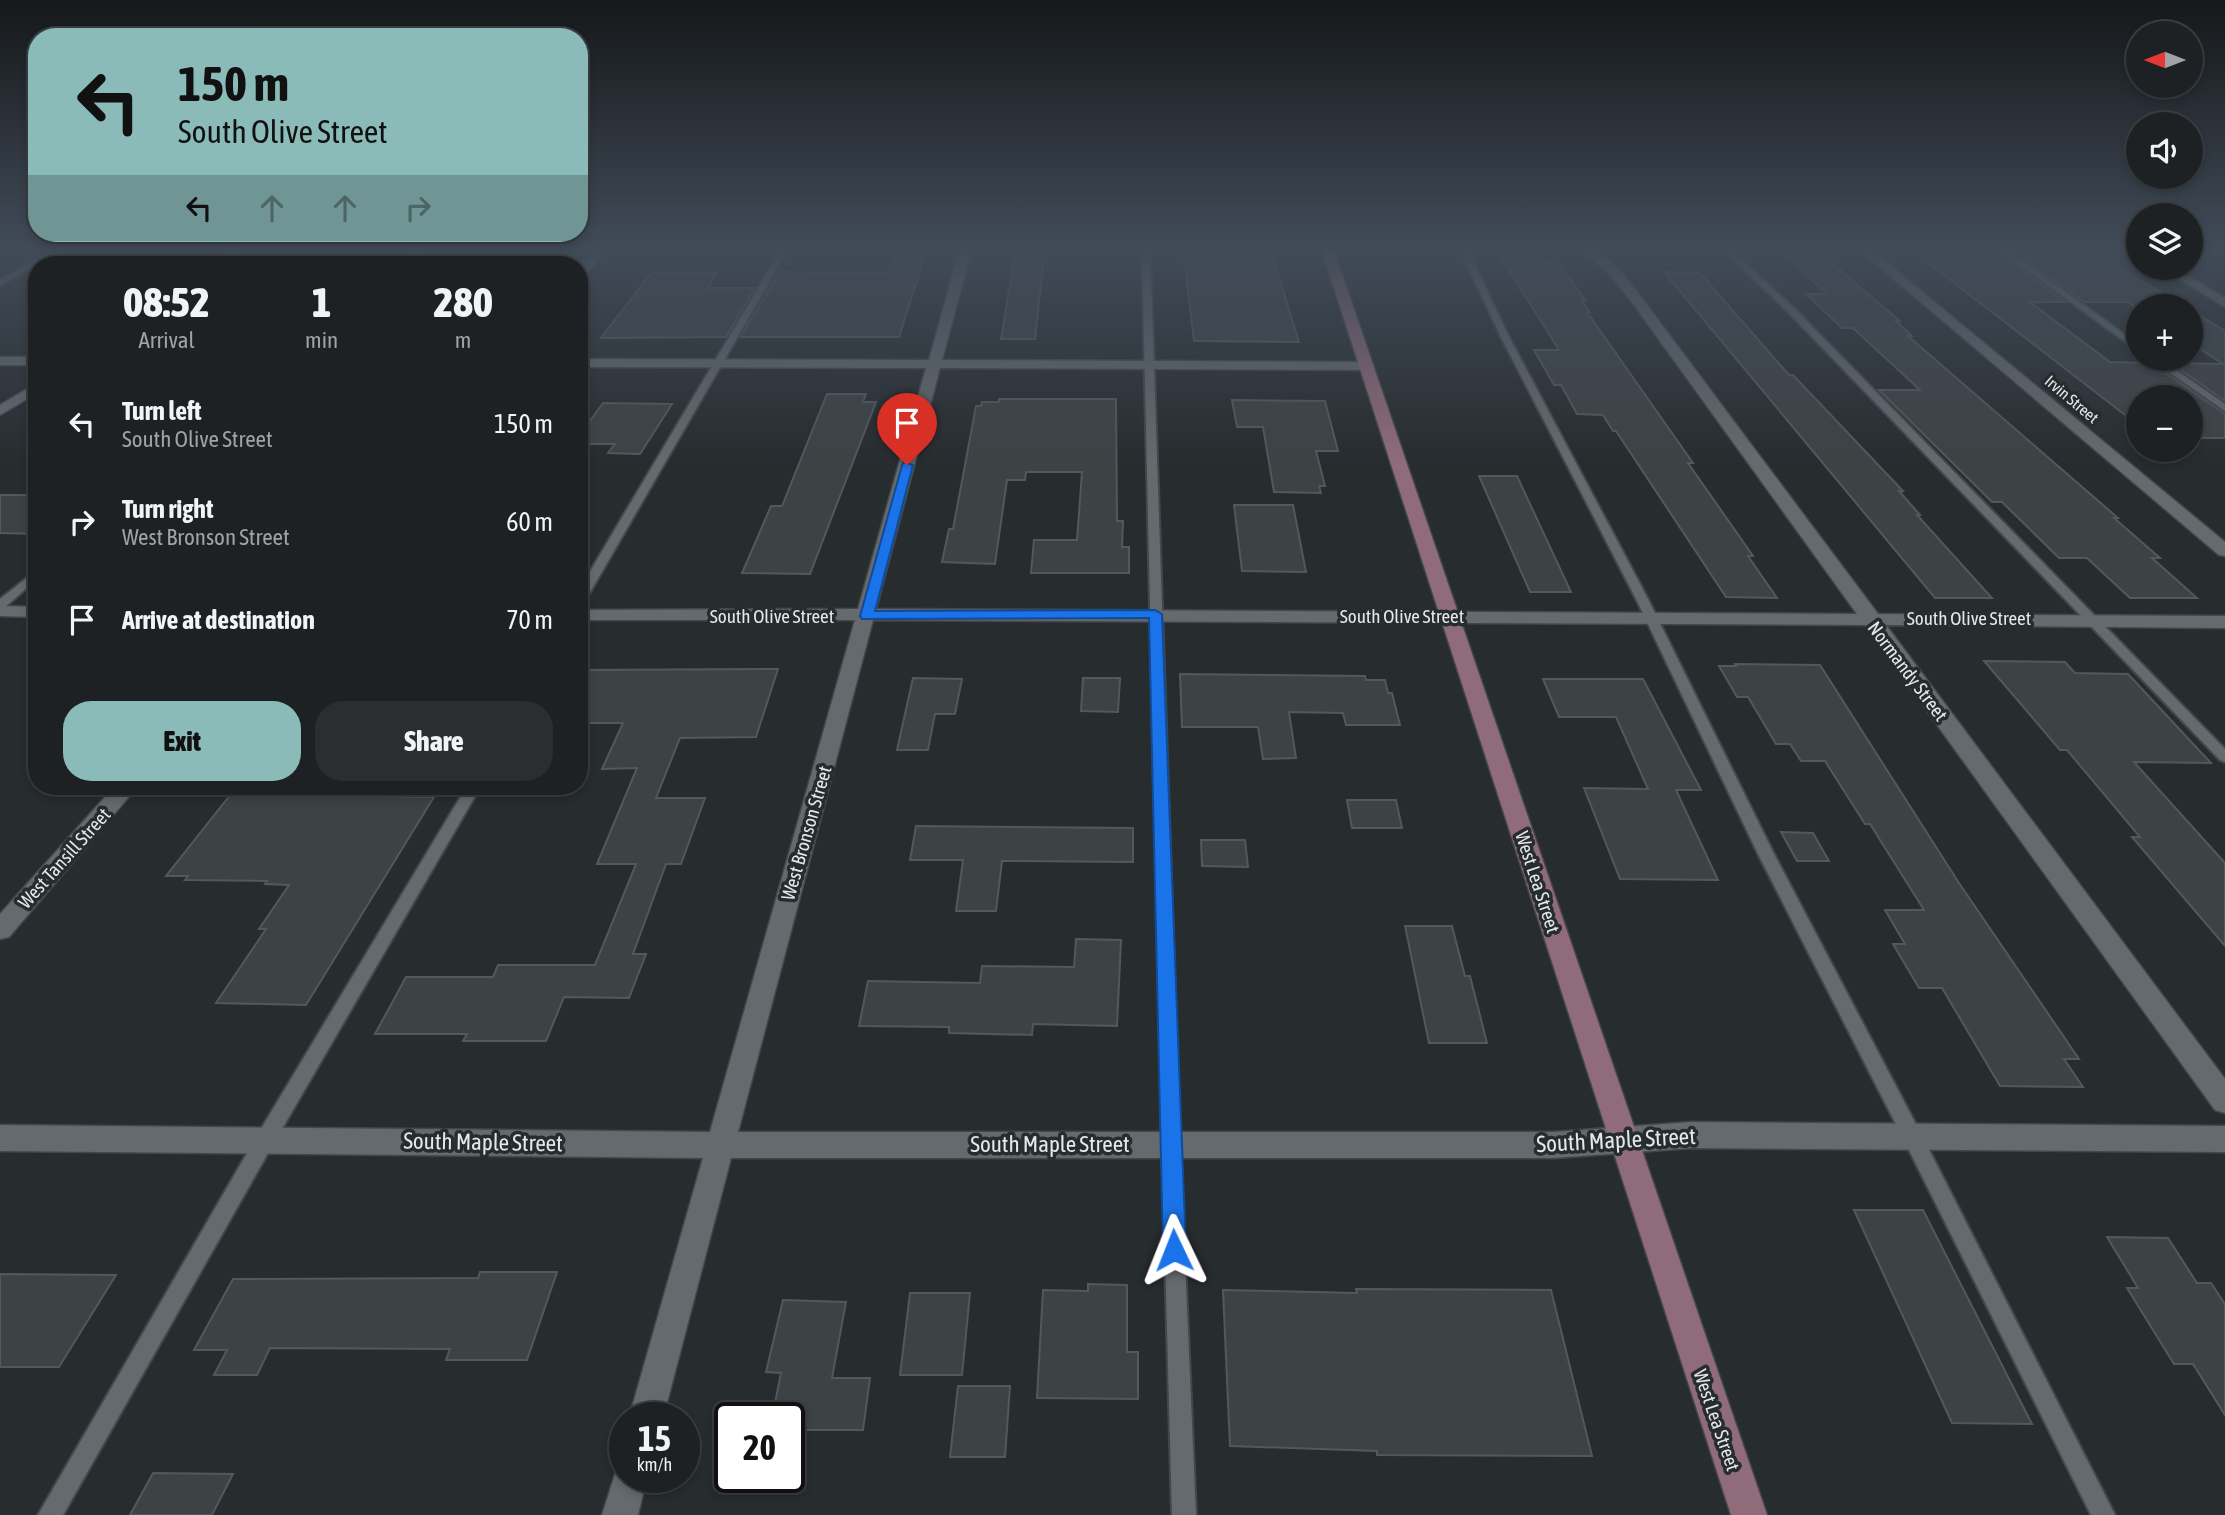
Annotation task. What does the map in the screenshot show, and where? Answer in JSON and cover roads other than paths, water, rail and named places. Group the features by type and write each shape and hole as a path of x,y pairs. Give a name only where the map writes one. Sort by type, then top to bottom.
{"main road":[{"name":"West Lea Street","path":"1351,319 1749,1515"}],"street":[{"name":"West Bronson Street","path":"650,1402 867,616 945,319"},
{"name":"Normandy Street","path":"1650,319 2225,1101"},
{"name":"Irvin Street","path":"1947,319 2225,551"},
{"path":"0,360 28,361"},
{"path":"588,363 1367,366"},
{"path":"0,411 28,393"},
{"path":"0,611 28,612"},
{"name":"South Olive Street","path":"588,615 1155,614 2225,622"},
{"name":"West Tansill Street","path":"0,930 119,795"},
{"name":"South Maple Street","path":"0,1138 720,1145 1554,1145 1692,1135 2225,1139"},
{"path":"620,1515 626,1493"}],"lane":[{"path":"588,586 744,319"},
{"path":"1148,319 1155,614 1184,1515"},
{"path":"1499,319 1766,854 2103,1515"},
{"path":"1799,319 2225,757"},
{"path":"2097,319 2126,339"},
{"path":"2171,371 2225,408"},
{"path":"0,605 28,581"},
{"path":"50,1515 265,1140 469,795"}]}
